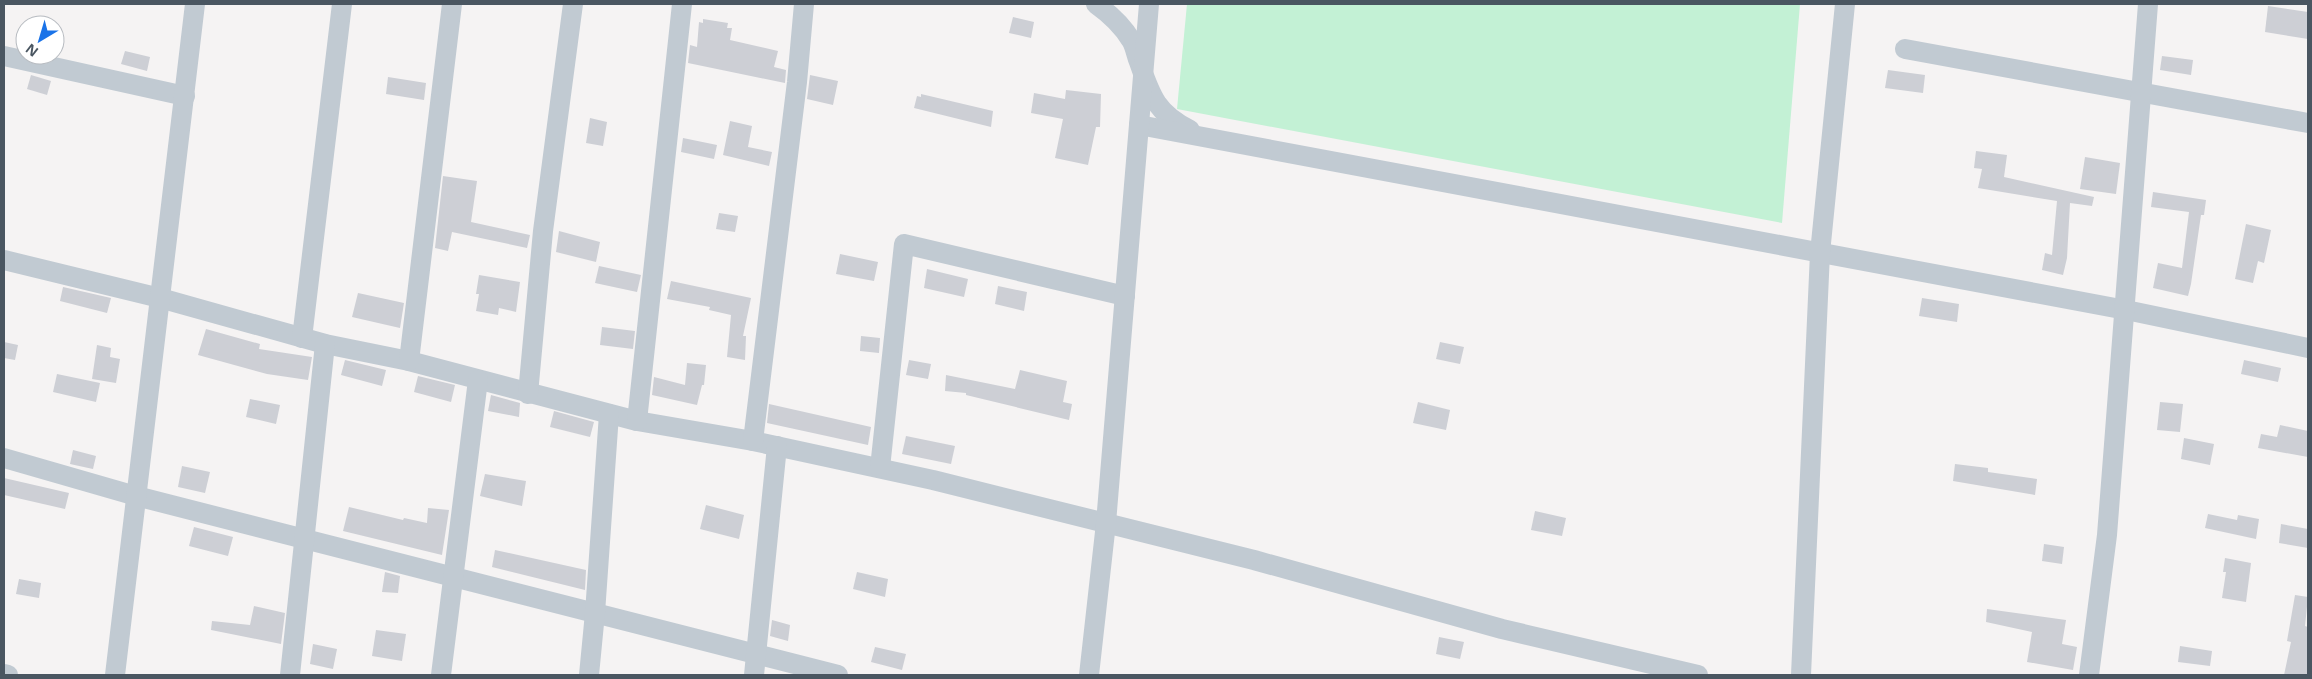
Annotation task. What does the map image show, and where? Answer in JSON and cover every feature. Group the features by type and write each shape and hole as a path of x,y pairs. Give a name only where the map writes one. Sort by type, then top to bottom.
{"street":[{"path":"115,675 195,4"},
{"path":"302,338 342,4"},
{"path":"409,361 452,4"},
{"path":"528,394 543,231 573,4"},
{"path":"637,421 682,4"},
{"path":"754,441 797,82 804,4"},
{"path":"1096,4 1114,17 1132,40 1143,74 1160,110 1175,123 1203,137"},
{"path":"1089,675 1106,523 1149,4"},
{"path":"1801,675 1820,253 1845,4"},
{"path":"2089,675 2107,535 2126,310 2148,4"},
{"path":"1905,49 2308,123"},
{"path":"4,56 185,96"},
{"path":"1139,125 2126,310 2308,348"},
{"path":"880,468 904,244 1125,296"},
{"path":"4,260 160,298 325,344 409,361 528,394 637,421 754,441 880,468 1106,523 1264,562 1502,630 1698,675"},
{"path":"290,675 325,344"},
{"path":"440,675 478,380"},
{"path":"589,675 596,613 609,414"},
{"path":"754,675 777,446"},
{"path":"4,458 136,496 304,540 838,675"},
{"path":"4,674 8,675"}],"green space":[{"path":"1187,4 1800,4 1782,223 1177,109"}],"building":[{"path":"2268,6 2308,12 2308,39 2265,32"},
{"path":"1013,17 1034,22 1031,38 1009,33"},
{"path":"703,19 728,23 727,28 732,28 730,40 778,51 774,67 786,70 785,83 688,63 690,45 697,47 699,22 703,23"},
{"path":"125,51 150,57 147,71 121,64"},
{"path":"2162,56 2193,60 2191,75 2160,70"},
{"path":"1888,70 1925,75 1923,93 1885,88"},
{"path":"31,75 51,81 47,95 27,89"},
{"path":"810,75 838,81 833,105 807,99"},
{"path":"388,77 426,83 424,100 386,94"},
{"path":"1066,90 1101,94 1100,127 1096,127 1088,165 1055,158 1063,119 1031,113 1034,93 1065,99"},
{"path":"921,94 993,111 991,127 914,108 917,96 921,97"},
{"path":"590,118 607,122 603,146 586,143"},
{"path":"730,121 752,126 748,147 772,152 769,166 723,155"},
{"path":"683,138 717,145 714,159 681,152"},
{"path":"1976,151 2007,155 2004,177 2094,197 2092,206 2070,203 2067,258 2063,275 2042,270 2045,253 2052,255 2057,201 1978,188 1982,169 1974,168"},
{"path":"2085,157 2120,163 2116,194 2080,189"},
{"path":"443,176 477,181 471,222 530,235 527,248 452,232 448,251 435,248"},
{"path":"2153,192 2206,200 2204,215 2201,215 2188,296 2153,288 2158,263 2182,268 2189,212 2151,207"},
{"path":"719,213 738,216 735,232 716,229"},
{"path":"2246,224 2271,230 2264,263 2258,261 2253,283 2235,279"},
{"path":"559,231 600,242 596,262 556,252"},
{"path":"840,254 878,262 874,281 836,274"},
{"path":"599,266 641,275 637,292 595,283"},
{"path":"927,269 968,279 964,297 924,288"},
{"path":"479,275 520,282 516,312 499,308 498,315 476,311 479,294 476,294"},
{"path":"671,281 751,298 743,336 746,336 745,360 727,357 731,315 709,310 710,307 667,299"},
{"path":"998,286 1027,292 1024,311 995,304"},
{"path":"63,287 111,298 107,313 60,301"},
{"path":"358,293 404,303 400,328 352,317"},
{"path":"1922,298 1959,304 1957,322 1919,316"},
{"path":"602,327 635,331 633,349 600,345"},
{"path":"206,329 260,344 259,349 312,357 308,380 267,374 198,355"},
{"path":"861,336 880,338 879,353 860,351"},
{"path":"4,342 18,345 15,360 4,358"},
{"path":"1440,342 1464,347 1460,364 1436,359"},
{"path":"97,345 111,348 110,357 120,359 116,383 92,379"},
{"path":"345,360 386,370 382,386 341,375"},
{"path":"909,360 931,364 928,379 906,375"},
{"path":"2244,360 2281,368 2278,382 2241,374"},
{"path":"687,363 706,365 704,385 702,385 697,405 652,395 654,377 685,385"},
{"path":"1020,370 1067,381 1063,402 1072,404 1069,420 966,395 966,393 945,391 946,375 1015,389"},
{"path":"57,374 100,383 96,402 53,392"},
{"path":"418,376 455,385 451,402 414,392"},
{"path":"491,395 520,403 519,417 488,411"},
{"path":"250,399 280,405 276,424 246,417"},
{"path":"1418,402 1450,410 1446,430 1413,423"},
{"path":"2160,402 2183,404 2180,432 2157,430"},
{"path":"769,404 871,427 868,445 767,423"},
{"path":"554,411 594,422 590,437 550,427"},
{"path":"2280,425 2308,431 2308,457 2258,448 2261,434 2277,437"},
{"path":"906,436 955,446 951,464 902,454"},
{"path":"2184,438 2214,444 2210,465 2181,459"},
{"path":"73,450 96,456 93,469 70,464"},
{"path":"1955,464 1988,468 1988,472 2037,479 2035,495 1953,481"},
{"path":"182,466 210,472 205,493 178,487"},
{"path":"485,474 526,481 522,506 480,496"},
{"path":"4,478 69,493 65,509 4,495"},
{"path":"706,505 744,515 739,539 700,529"},
{"path":"349,507 403,520 404,518 427,523 428,508 449,510 442,555 343,531"},
{"path":"1535,511 1566,518 1562,536 1531,530"},
{"path":"2208,514 2237,520 2238,515 2259,519 2256,539 2205,528"},
{"path":"2281,524 2308,529 2308,548 2279,543"},
{"path":"194,527 233,537 228,556 189,546"},
{"path":"2044,544 2064,547 2062,564 2042,561"},
{"path":"495,550 586,570 585,590 492,567"},
{"path":"2225,558 2251,563 2246,602 2222,598 2226,572 2223,572"},
{"path":"385,572 400,576 398,593 382,592"},
{"path":"857,572 888,579 885,597 853,589"},
{"path":"19,579 41,583 39,598 16,594"},
{"path":"2295,595 2308,597 2305,626 2308,627 2308,675 2284,675 2291,642 2287,641"},
{"path":"254,606 285,613 281,644 211,630 212,621 250,625"},
{"path":"1987,609 2066,620 2062,644 2077,647 2073,670 2027,662 2032,632 1986,622"},
{"path":"772,620 790,625 788,641 770,636"},
{"path":"376,630 406,634 402,661 372,656"},
{"path":"1439,637 1464,642 1460,659 1436,654"},
{"path":"313,644 337,649 333,669 310,664"},
{"path":"2180,646 2212,651 2210,666 2178,662"},
{"path":"875,647 906,654 902,670 871,662"}]}
